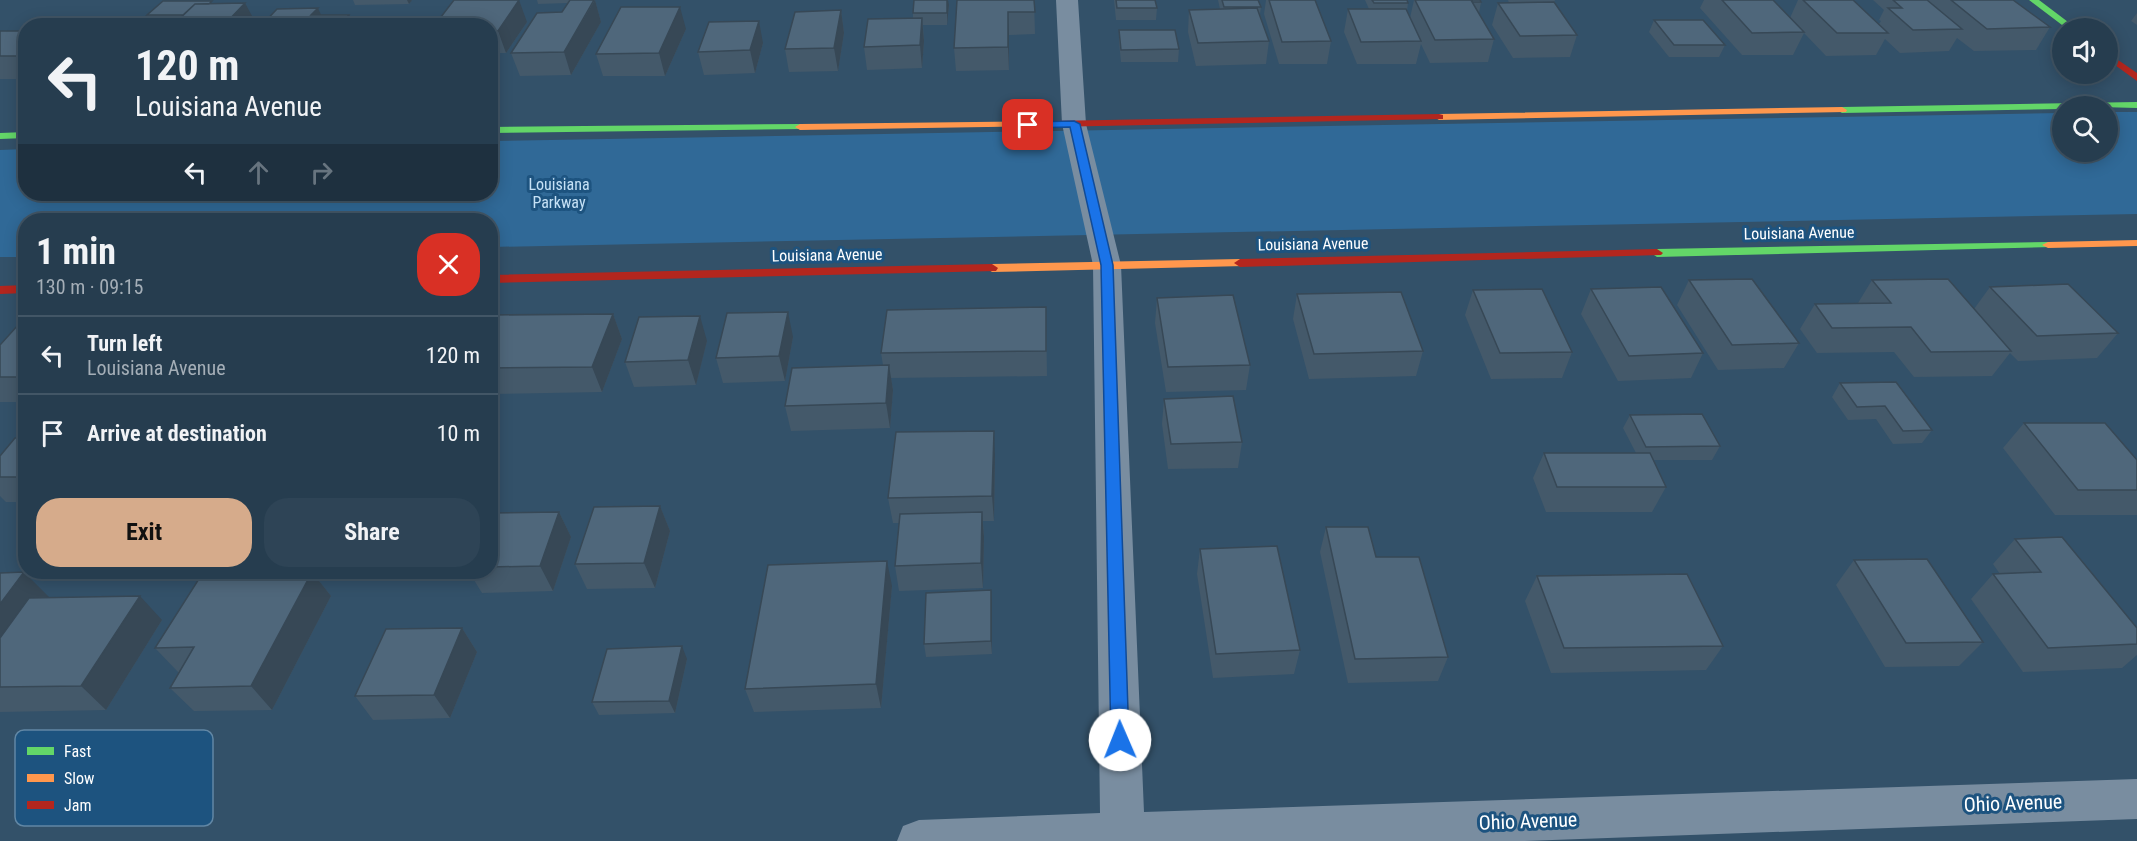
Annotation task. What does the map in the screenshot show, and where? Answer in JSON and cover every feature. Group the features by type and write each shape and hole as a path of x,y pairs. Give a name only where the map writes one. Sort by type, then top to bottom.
{"main road":[{"path":"2033,0 2057,18"},
{"path":"2118,64 2137,78"},
{"path":"498,130 1074,124 2137,105"},
{"path":"0,136 18,135"},
{"name":"Louisiana Avenue","path":"498,279 2137,243"},
{"path":"0,290 18,289"}],"street":[{"path":"1067,0 1074,124 1107,265 1123,838"},
{"name":"Ohio Avenue","path":"919,841 1123,838 2137,799"}],"green space":[{"name":"Louisiana Parkway","path":"2118,112 2137,112 2137,214 498,247 498,213 18,213 18,257 0,257 0,150 18,149 18,201 498,201 498,141 2052,113 2052,162 2118,162"}],"building":[{"path":"454,0 519,0 498,31 498,18 440,18"},
{"path":"570,0 594,0 564,52 511,53 537,13 562,12"},
{"path":"914,0 947,0 947,13 913,13"},
{"path":"957,0 1034,0 1035,12 1008,12 1008,47 954,48"},
{"path":"1116,0 1155,0 1157,8 1117,8"},
{"path":"1222,0 1258,0 1261,7 1224,7"},
{"path":"1269,0 1315,0 1331,41 1282,42"},
{"path":"1372,0 1407,0 1408,3 1374,3"},
{"path":"1415,0 1471,0 1494,39 1435,40"},
{"path":"1722,0 1773,0 1804,32 1752,33"},
{"path":"1803,0 1853,0 1888,33 1837,33"},
{"path":"1893,0 1927,0 1962,29 1913,30 1888,8 1902,8"},
{"path":"1951,0 2013,0 2050,27 1987,29"},
{"path":"163,1 212,1 209,4 195,4 183,15 147,15"},
{"path":"1554,2 1577,35 1520,36 1498,3"},
{"path":"245,3 231,18 180,18 195,4"},
{"path":"621,7 680,7 659,53 596,54"},
{"path":"318,8 311,15 349,15 347,18 269,18 277,9"},
{"path":"1257,8 1269,41 1198,43 1189,10"},
{"path":"1348,9 1406,9 1421,41 1361,42"},
{"path":"841,10 834,48 785,49 795,12"},
{"path":"154,17 153,18 101,18"},
{"path":"922,18 920,45 864,47 868,19"},
{"path":"1654,20 1703,20 1725,45 1674,45"},
{"path":"759,21 750,50 698,52 709,22"},
{"path":"1119,30 1175,30 1179,49 1121,50"},
{"path":"0,31 18,31 18,56 0,56"},
{"path":"1752,279 1799,343 1732,345 1689,280"},
{"path":"1948,279 2011,351 1931,352 1911,327 1832,328 1815,304 1891,303 1872,280"},
{"path":"2068,284 2118,333 2037,336 1990,287"},
{"path":"1661,287 1703,353 1629,356 1591,289"},
{"path":"1542,289 1572,352 1500,353 1473,290"},
{"path":"1401,292 1423,351 1314,354 1297,294"},
{"path":"1233,295 1250,365 1168,367 1157,298"},
{"path":"1046,307 1046,351 881,353 887,310"},
{"path":"788,312 779,356 716,358 727,313"},
{"path":"613,314 592,367 498,368 498,315"},
{"path":"700,316 688,360 625,362 639,317"},
{"path":"18,325 18,377 0,377 0,345"},
{"path":"889,365 886,403 785,406 792,368"},
{"path":"1896,382 1932,430 1903,431 1885,406 1857,407 1840,383"},
{"path":"1233,396 1242,442 1171,444 1164,399"},
{"path":"1702,414 1720,446 1646,447 1630,415"},
{"path":"2024,423 2105,423 2137,460 2137,490 2078,490"},
{"path":"994,431 992,496 888,498 896,432"},
{"path":"15,438 18,438 18,477 0,477 0,456"},
{"path":"1544,453 1650,453 1666,487 1557,487"},
{"path":"660,506 644,563 575,564 594,507"},
{"path":"559,512 540,566 498,567 498,513"},
{"path":"982,512 981,563 895,566 900,514"},
{"path":"1326,527 1368,527 1376,557 1419,557 1448,657 1355,659"},
{"path":"2062,537 2137,628 2137,644 2048,648 1993,574 2041,572 2015,539"},
{"path":"1277,546 1300,650 1216,654 1200,549"},
{"path":"1927,559 1983,642 1906,643 1854,560"},
{"path":"887,561 876,684 745,689 768,565"},
{"path":"18,572 19,579 0,604 0,573"},
{"path":"1687,574 1723,646 1564,648 1537,576"},
{"path":"199,579 308,579 251,686 170,688 194,647 155,648"},
{"path":"991,590 991,641 924,644 926,593"},
{"path":"140,596 81,686 0,687 0,638 29,598"},
{"path":"462,628 434,695 355,696 386,629"},
{"path":"682,646 669,701 592,702 607,649"}],"traffic: fast":[{"path":"2033,0 2057,18"},
{"path":"1842,110 2137,105"},
{"path":"498,130 800,127"},
{"path":"0,136 18,135"},
{"path":"1657,253 2048,245"}],"traffic: slow":[{"path":"1439,117 1842,110"},
{"path":"800,127 1050,124"},
{"path":"2048,245 2137,243"},
{"path":"992,268 1240,263"}],"traffic: jam":[{"path":"2118,64 2137,78"},
{"path":"1050,124 1439,117"},
{"path":"1240,263 1657,253"},
{"path":"498,279 992,268"},
{"path":"0,290 18,289"}],"route":[{"path":"1028,125 1074,124 1107,265 1120,740"}]}
